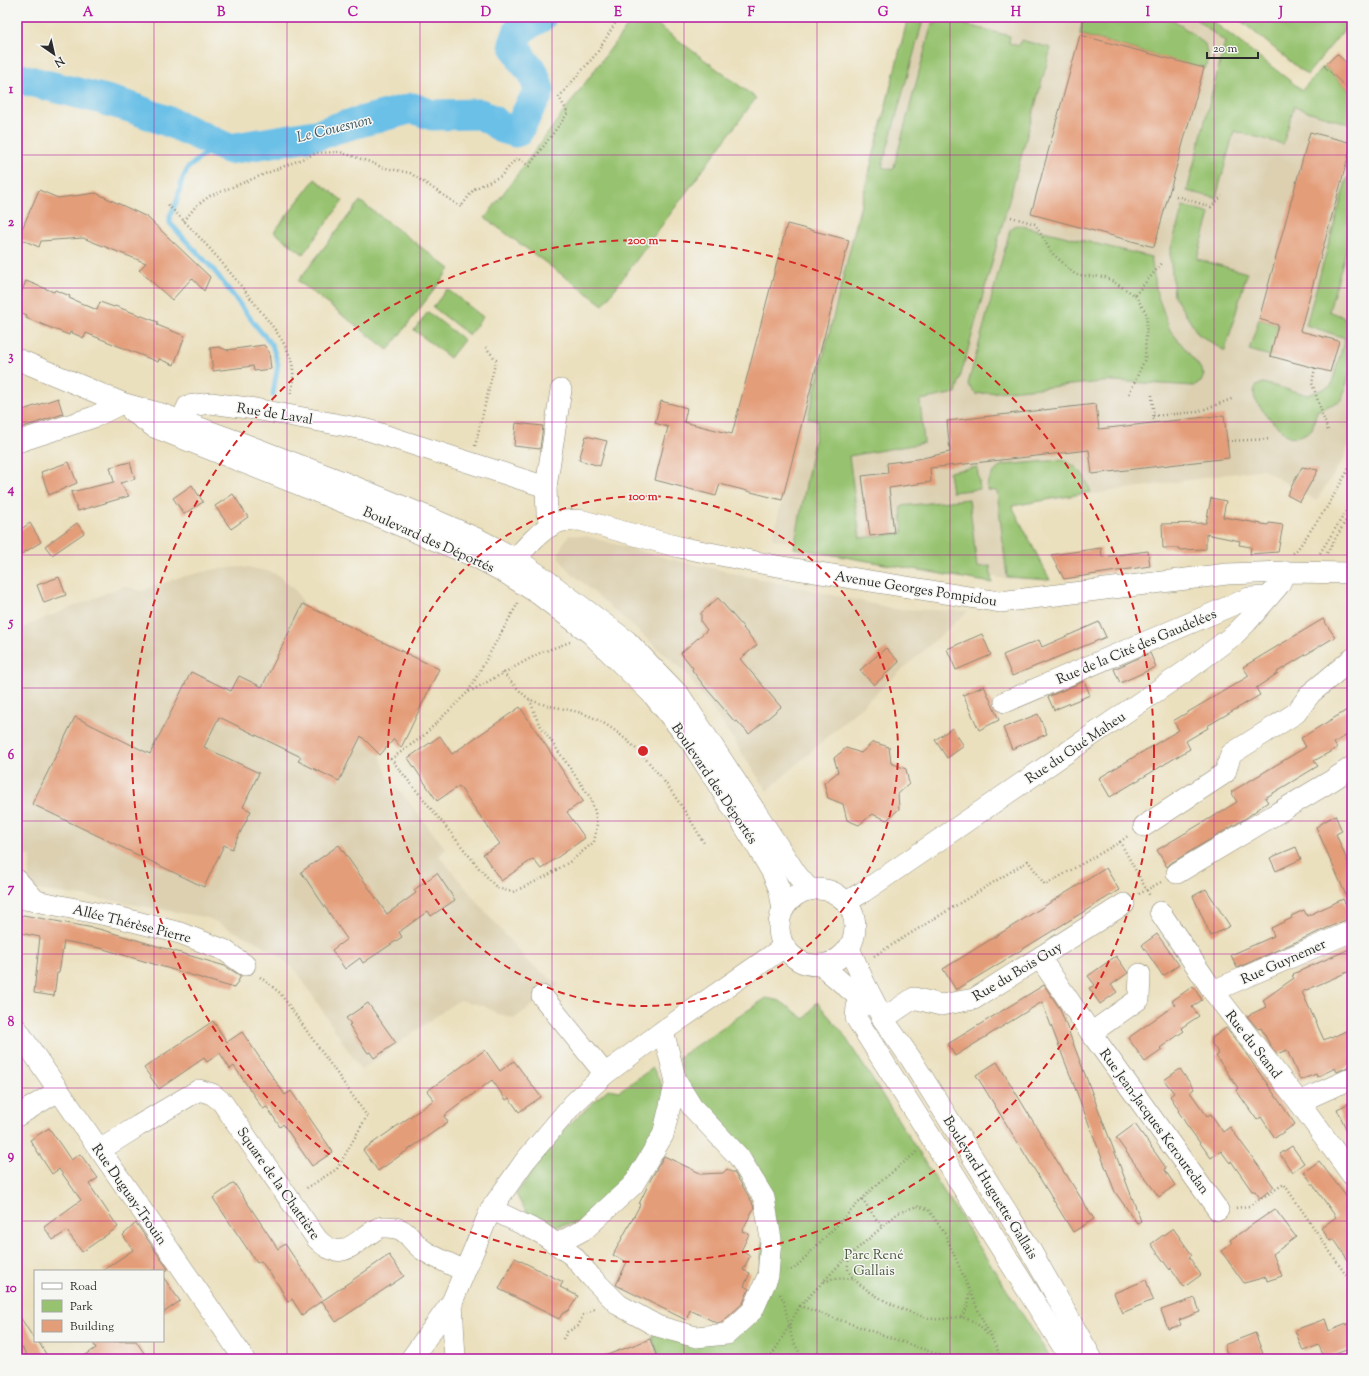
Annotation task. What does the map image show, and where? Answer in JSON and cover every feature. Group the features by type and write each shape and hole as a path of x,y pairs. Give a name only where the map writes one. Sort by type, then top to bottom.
{"street":[{"path":"17,359 122,404 162,414 182,421"},
{"path":"551,526 547,513 546,487 561,390"},
{"path":"17,442 94,417 122,404"},
{"name":"Boulevard des Déportés","path":"122,404 154,427 476,557 510,566 542,577 627,641 680,696 797,874 810,890"},
{"name":"Rue de Laval","path":"182,421 188,406 210,404 286,414 368,430 546,487"},
{"name":"Boulevard des Déportés","path":"182,421 366,492 478,539 510,566 527,586 591,634 653,695 691,742 752,838 772,872 779,888 783,910"},
{"name":"Avenue Georges Pompidou","path":"510,566 544,530 555,523 569,520 580,520 679,547 777,566 1000,602 1227,574 1288,563 1323,571 1352,573"},
{"name":"Rue du Gué Maheu","path":"846,902 863,892 1186,671 1234,635 1279,585 1288,563"},
{"name":"Rue de la Cité des Gaudelées","path":"1004,702 1249,598 1268,597"},
{"path":"1144,826 1225,773 1232,754 1296,713 1311,693 1352,660"},
{"path":"1177,873 1352,767"},
{"name":"Allée Thérèse Pierre","path":"17,880 26,900 121,918 180,933 224,950 245,965"},
{"path":"810,890 823,890 836,894 846,902 853,913 855,925 853,958 837,960 821,966 807,964 794,958 784,947 780,938 780,919 783,910 790,900 799,894 810,890"},
{"name":"Rue du Bois Guy","path":"883,1019 914,998 941,1006 974,999 1124,904"},
{"name":"Rue du Stand","path":"1160,912 1213,991 1299,1102 1351,1173"},
{"name":"Rue Guynemer","path":"1213,991 1352,931"},
{"path":"411,1359 452,1302 491,1209 525,1161 573,1104 604,1074 784,947"},
{"name":"Boulevard Huguette Gallais","path":"853,958 883,1019 1027,1244 1090,1355"},
{"name":"Rue Jean-Jacques Kerouredan","path":"1040,958 1091,1033 1218,1210"},
{"name":"Boulevard Huguette Gallais","path":"821,966 858,996 883,1019"},
{"path":"1091,1033 1139,999 1140,974"},
{"path":"542,996 604,1074"},
{"path":"858,996 856,1018 1065,1350 1090,1355"},
{"name":"Rue Duguay-Trouin","path":"17,1029 58,1091 197,1289 244,1359"},
{"path":"491,1209 541,1233 557,1244 573,1256 618,1305 657,1326 696,1338 727,1334 753,1310 768,1276 771,1239 764,1198 739,1157 692,1107 676,1081 663,1031"},
{"path":"1299,1102 1352,1078"},
{"path":"557,1244 585,1229 633,1185 663,1135 676,1081"},
{"name":"Square de la Chattière","path":"100,1150 199,1090 212,1094 222,1102 317,1239 325,1247 336,1252 346,1249 380,1226 397,1227 408,1234 423,1250 464,1271"},
{"path":"17,1116 58,1091"},
{"path":"452,1302 455,1359"}],"path":[{"path":"184,221 196,206 210,196 317,153 340,152 381,167 410,173 461,207 474,189 501,176 517,158 529,166 568,113 559,97 597,52 619,17"},
{"path":"1176,196 1211,207 1222,196"},
{"path":"168,205 234,276 285,343 292,362 294,382 286,414"},
{"path":"1011,217 1035,224 1051,252 1076,276 1105,277 1135,295 1147,315 1145,359 1130,394"},
{"path":"1135,295 1163,262"},
{"path":"470,462 496,360 484,345"},
{"path":"1315,368 1312,383 1328,431"},
{"path":"1152,395 1154,423"},
{"path":"1153,416 1197,412 1234,398"},
{"path":"1227,442 1271,439"},
{"path":"1288,563 1327,507 1351,468 1352,459"},
{"path":"1323,571 1320,554 1352,502"},
{"path":"1323,571 1327,553 1352,510"},
{"path":"468,692 527,586"},
{"path":"503,673 530,700 538,722 590,797 595,812 597,826 594,842 571,861 545,877 513,892 498,888 391,759 422,737 468,692 503,673 540,653 591,634"},
{"path":"530,700 557,708 587,714 613,729 643,756 685,810 704,843"},
{"path":"853,958 1028,861 1045,885 1120,842 1146,890 1160,912"},
{"path":"1124,904 1177,873"},
{"path":"245,965 280,993 367,1116 337,1169 290,1199"},
{"path":"803,1359 792,1340 788,1327 784,1302 777,1287 768,1276 794,1269 862,1199 903,1163 933,1140"},
{"path":"1218,1210 1249,1206 1284,1184 1352,1284"},
{"path":"862,1199 882,1227"},
{"path":"770,1359 800,1306 850,1256 898,1213 917,1206 928,1209 945,1234 999,1353 997,1359"},
{"path":"850,1256 848,1269 853,1278 887,1303 923,1317 936,1319 961,1317 977,1323 991,1338"},
{"path":"822,1284 832,1279 853,1278"},
{"path":"961,1317 969,1303 969,1289"},
{"path":"563,1339 567,1332 578,1326 583,1315 613,1299"},
{"path":"800,1306 952,1359"}],"shaded area":[{"path":"908,17 1207,17 1302,90 1352,93 1352,429 1345,457 1316,501 1263,469 1012,506 1050,580 999,578 772,539"},
{"path":"569,535 586,536 670,559 896,609 968,611 767,791 727,730 685,672 567,569 558,556 562,545"},
{"path":"242,567 267,571 278,575 297,592 303,604 267,676 351,727 380,755 387,775 446,849 439,856 528,962 559,985 515,1018 498,1014 484,1006 459,1000 361,1070 297,972 278,955 260,944 208,918 97,898 38,890 28,883 31,856 17,855 17,630 124,586 142,591 177,578 216,569"}],"green space":[{"path":"634,17 647,17 756,98 603,305 485,218"},
{"path":"908,17 924,17 882,167 893,170 932,23 936,24 939,17 952,17 955,22 1010,36 1009,43 1019,46 1021,40 1051,48 956,393 920,400 924,443 849,456 860,538 903,533 901,506 969,499 977,567 990,566 992,583 794,548 818,421 808,418"},
{"path":"1083,17 1170,17 1205,44 1208,58 1205,69 1082,35 1080,34"},
{"path":"1193,17 1207,17 1302,90 1324,66 1352,93 1352,125 1294,107 1283,144 1234,131 1216,198 1187,191 1225,42"},
{"path":"1236,17 1352,17 1352,20 1307,75"},
{"path":"1347,178 1352,179 1352,230 1329,311 1341,316 1352,325 1352,365 1342,400 1317,411 1312,429 1301,436 1292,437 1281,430 1266,415 1258,405 1254,397 1254,392 1256,386 1263,383 1308,395 1331,386 1345,338 1306,325"},
{"path":"315,179 343,201 303,254 274,232"},
{"path":"360,201 450,269 388,350 298,281"},
{"path":"1183,206 1210,214 1197,259 1247,273 1225,351 1198,334 1174,296 1170,252"},
{"path":"1018,225 1151,257 1157,294 1170,330 1199,366 1204,375 1201,382 1194,386 1113,381 976,394 968,384 1010,230 1013,226"},
{"path":"447,289 483,317 469,335 433,307"},
{"path":"428,312 464,340 450,358 414,330"},
{"path":"1259,319 1278,325 1270,356 1249,350"},
{"path":"1062,460 1073,465 1081,472 1091,492 1012,506 1050,580 1007,577 997,491 987,490 988,481 993,473 1002,465"},
{"path":"977,467 980,489 952,492 949,472"},
{"name":"Parc René Gallais","path":"766,998 780,1001 805,1019 817,1002 842,1032 1051,1359 659,1359 652,1337 660,1333 697,1345 754,1318 769,1194 758,1166 743,1147 702,1105 683,1076 679,1057"},
{"path":"653,1068 669,1100 655,1140 628,1182 577,1223 557,1226 544,1224 532,1218 523,1207 516,1194 560,1133 608,1089 619,1091"}],"building":[{"path":"1080,35 1204,68 1154,247 1031,214"},
{"path":"1337,54 1352,68 1352,93 1324,66"},
{"path":"1310,132 1352,143 1300,331 1339,341 1330,372 1270,356 1278,325 1259,319"},
{"path":"39,190 58,198 96,193 147,217 210,277 204,291 192,278 172,300 139,270 146,263 83,238 41,241 39,247 18,238"},
{"path":"787,224 849,240 782,500 720,484 716,496 655,480 668,427 655,423 661,401 687,408 684,422 732,434"},
{"path":"26,281 54,292 55,290 70,296 69,298 97,310 100,302 114,307 115,306 158,322 157,325 185,336 174,365 159,359 158,362 86,333 84,338 70,332 69,335 26,318 27,315 17,311 17,302"},
{"path":"264,345 269,352 271,369 254,371 253,366 213,371 210,348 219,347 229,351 227,350"},
{"path":"58,398 63,414 17,429 17,412"},
{"path":"1096,404 1099,429 1224,415 1229,458 1092,474 1089,450 930,468 931,482 889,488 894,533 870,536 862,476 888,473 887,463 918,459 950,452 947,421"},
{"path":"516,423 543,426 540,449 514,446"},
{"path":"586,436 607,441 600,466 579,460"},
{"path":"69,462 77,483 49,495 41,472"},
{"path":"130,462 135,479 120,483 129,496 78,511 71,492 114,482 110,467"},
{"path":"1302,467 1318,470 1300,502 1287,495"},
{"path":"192,485 203,502 184,514 173,498"},
{"path":"233,494 248,517 231,529 215,506"},
{"path":"1211,498 1226,501 1223,517 1268,525 1269,523 1283,525 1278,552 1250,554 1251,547 1239,545 1240,541 1206,534 1206,549 1179,550 1179,548 1163,548 1162,524 1206,523"},
{"path":"30,523 41,542 17,557 17,532"},
{"path":"77,523 84,533 52,555 45,546"},
{"path":"1101,548 1102,557 1148,551 1150,566 1064,579 1051,555"},
{"path":"59,577 66,595 44,603 37,585"},
{"path":"718,598 757,645 740,659 781,707 749,734 737,721 735,722 705,687 681,653 707,630 701,622 701,613"},
{"path":"303,604 439,669 401,748 394,739 380,755 361,736 339,781 298,761 301,757 219,717 204,747 259,773 243,807 251,811 232,849 224,845 204,887 32,804 75,717 150,754 191,672 231,691 239,676 262,687"},
{"path":"1323,619 1335,637 1277,672 1278,673 1256,688 1260,695 1207,726 1208,728 1186,741 1190,749 1110,797 1099,778 1179,730 1173,721 1249,676 1243,667"},
{"path":"1099,622 1106,637 1012,676 1003,655 1039,640 1042,647"},
{"path":"982,634 991,655 956,670 947,649"},
{"path":"886,648 899,662 874,685 860,670"},
{"path":"1150,653 1156,667 1120,683 1114,669"},
{"path":"1084,681 1090,695 1054,710 1048,697"},
{"path":"984,686 999,720 979,730 963,695"},
{"path":"520,707 583,801 567,812 585,838 541,869 533,859 501,881 483,854 500,844 459,786 437,801 408,758 440,736 452,754"},
{"path":"1352,707 1352,732 1334,743 1337,748 1314,761 1318,766 1265,798 1268,802 1246,818 1171,863 1167,867 1157,850 1237,802 1231,792 1306,747 1301,738"},
{"path":"1038,714 1047,734 1012,749 1003,728"},
{"path":"952,728 964,746 947,758 935,740"},
{"path":"873,742 889,747 891,763 906,769 909,784 898,794 899,809 887,820 872,814 859,825 847,820 843,804 828,798 824,783 838,772 834,758 846,748 861,753"},
{"path":"1335,815 1342,831 1336,834 1352,872 1352,909 1316,827"},
{"path":"339,845 387,914 416,893 414,890 437,873 455,900 431,916 428,911 399,932 402,937 363,963 360,958 345,969 332,950 347,939 301,872"},
{"path":"1296,847 1301,859 1276,871 1270,858"},
{"path":"1106,868 1119,890 956,990 943,969"},
{"path":"1206,889 1230,926 1211,936 1193,896"},
{"path":"1343,899 1352,917 1237,968 1231,955 1274,936 1271,928 1292,918 1291,916 1304,910 1307,916"},
{"path":"17,915 99,929 225,966 241,976 234,988 100,948 64,941 54,996 34,993 40,937 17,931"},
{"path":"1157,934 1179,965 1163,976 1142,945"},
{"path":"1352,948 1352,970 1302,992 1324,1040 1352,1028 1352,1065 1337,1072 1335,1068 1317,1077 1316,1074 1300,1080 1287,1050 1277,1054 1270,1045 1261,1028 1258,1029 1247,1016 1266,1007 1263,1000 1294,978 1292,976 1294,975 1293,974"},
{"path":"1116,956 1128,973 1111,985 1117,992 1100,1004 1089,988 1095,985 1088,976"},
{"path":"1044,985 1060,1009 1141,1221 1137,1223 1115,1192 1042,1002 955,1056 948,1044"},
{"path":"1193,986 1202,1000 1192,1007 1199,1016 1181,1028 1184,1031 1160,1048 1162,1050 1145,1062 1128,1038 1175,1005 1172,1001"},
{"path":"368,1003 396,1043 374,1058 370,1052 368,1053 346,1018"},
{"path":"213,1021 227,1042 242,1032 285,1095 291,1091 333,1152 312,1166 283,1124 280,1127 267,1107 263,1109 234,1066 230,1069 220,1053 207,1062 204,1058 159,1089 144,1068"},
{"path":"1226,1028 1242,1048 1295,1124 1275,1138 1261,1117 1257,1120 1236,1090 1238,1088 1216,1056 1219,1054 1212,1044 1212,1038"},
{"path":"485,1050 500,1071 514,1061 541,1097 519,1112 509,1098 506,1100 492,1080 444,1116 448,1122 378,1171 363,1150 434,1100 427,1091"},
{"path":"997,1062 1094,1219 1073,1232 976,1075"},
{"path":"1180,1069 1194,1089 1190,1092 1207,1116 1211,1114 1223,1132 1230,1127 1274,1187 1260,1198 1255,1191 1252,1191 1231,1161 1230,1163 1221,1151 1211,1158 1184,1121 1170,1096 1174,1093 1164,1080"},
{"path":"1352,1102 1352,1142 1337,1109"},
{"path":"1135,1124 1166,1168 1164,1169 1175,1185 1159,1197 1116,1138"},
{"path":"49,1128 71,1160 80,1154 98,1178 89,1184 118,1227 82,1252 67,1231 53,1240 44,1227 81,1200 59,1169 52,1174 30,1140"},
{"path":"1292,1146 1304,1163 1292,1172 1280,1154"},
{"path":"664,1156 702,1174 723,1173 727,1169 734,1172 752,1202 754,1208 742,1231 749,1234 741,1251 750,1256 743,1270 750,1273 744,1286 749,1289 743,1303 722,1322 717,1323 690,1310 686,1320 616,1285 627,1262 613,1255"},
{"path":"1319,1161 1352,1204 1352,1266 1334,1239 1330,1241 1321,1228 1336,1217 1304,1172"},
{"path":"234,1183 278,1249 285,1244 323,1300 302,1315 292,1299 288,1302 279,1286 261,1261 257,1263 213,1198"},
{"path":"1275,1209 1296,1237 1273,1254 1282,1276 1267,1281 1266,1277 1244,1283 1221,1251 1232,1243 1230,1240"},
{"path":"136,1223 168,1269 166,1271 103,1270 133,1250 123,1235"},
{"path":"1173,1228 1192,1255 1189,1257 1201,1275 1184,1287 1171,1268 1170,1270 1151,1244"},
{"path":"389,1255 404,1276 336,1322 322,1301"},
{"path":"515,1258 563,1282 560,1287 578,1296 569,1310 562,1314 559,1319 499,1289"},
{"path":"164,1278 180,1301 164,1312"},
{"path":"1146,1280 1153,1300 1122,1313 1114,1293"},
{"path":"1195,1298 1200,1312 1179,1320 1181,1325 1168,1329 1161,1310"},
{"path":"17,1312 34,1339 34,1342 39,1342 49,1359 29,1359 17,1339"},
{"path":"1325,1319 1329,1331 1352,1322 1352,1348 1324,1358 1319,1345 1303,1351 1295,1330"},
{"path":"1255,1333 1265,1359 1229,1359 1224,1345"},
{"path":"650,1339 658,1359 599,1358"},
{"path":"93,1342 137,1342 148,1359 80,1359 96,1348"}],"waterway":[{"name":"Le Couesnon","path":"17,78 130,107 172,123 229,149 321,134 337,128 413,108 432,115 480,114 502,128 515,132 518,131 539,90 533,72 523,61 514,44 519,30 541,17"},
{"path":"219,144 188,168 182,180 177,201 170,216 170,223 213,269 272,345 278,364 273,395"}]}
